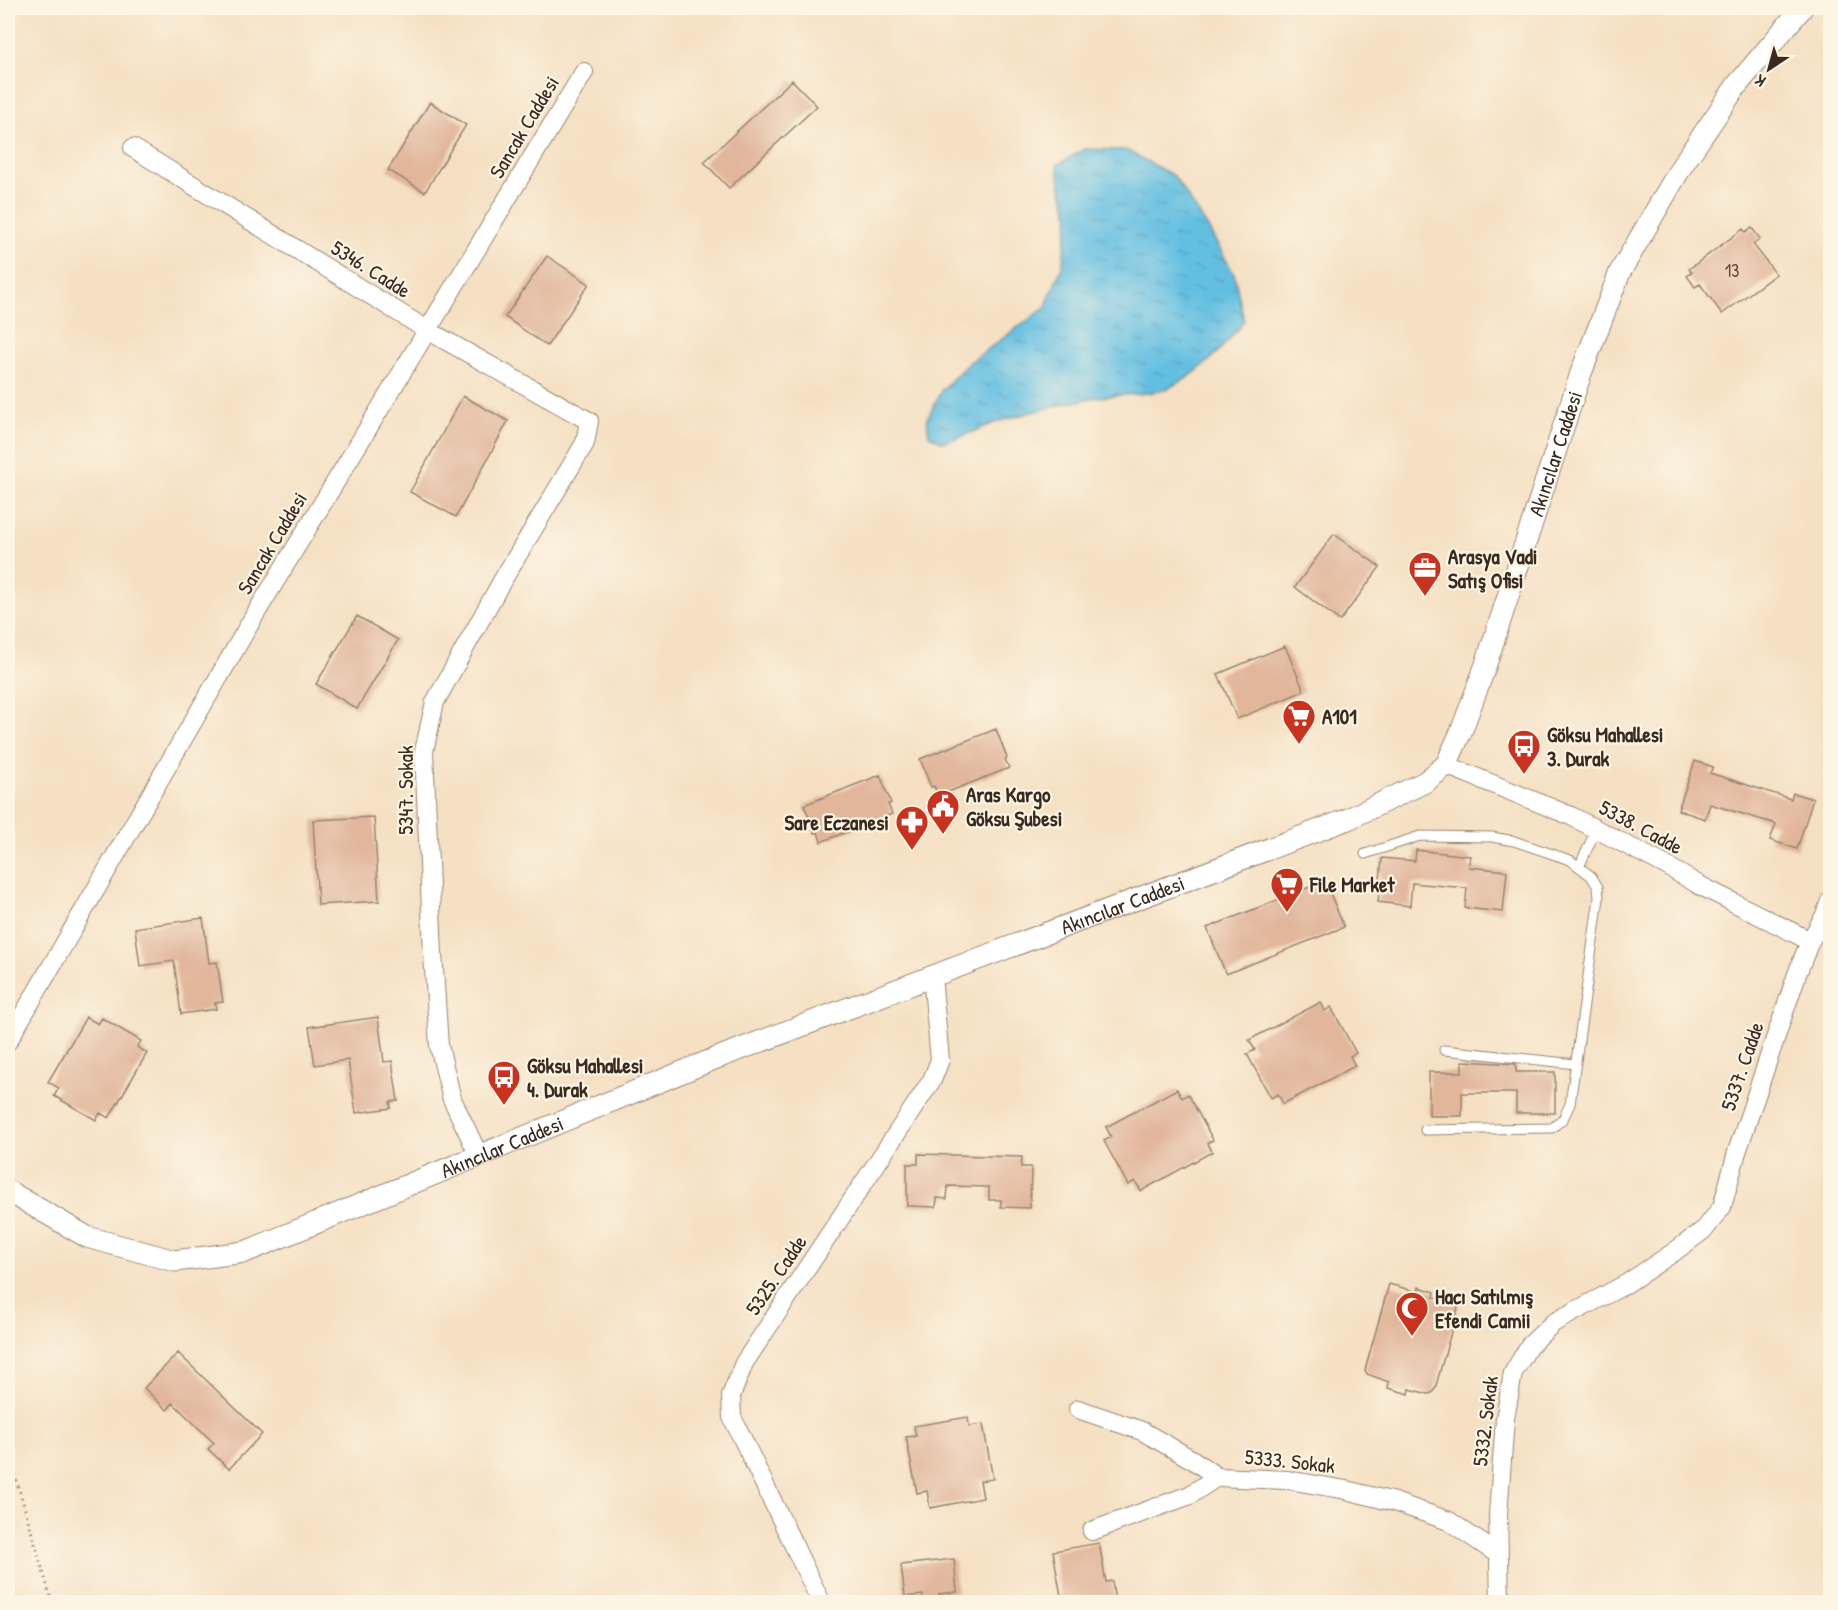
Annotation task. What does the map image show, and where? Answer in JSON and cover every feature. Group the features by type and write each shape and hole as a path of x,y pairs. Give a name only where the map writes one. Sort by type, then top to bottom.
{"street":[{"name":"Akıncılar Caddesi","path":"8,1191 87,1237 175,1261 245,1252 709,1061 1348,819 1425,782 1446,765 1461,732 1484,670 1581,373 1620,272 1683,164 1737,85 1802,8"},
{"name":"Sancak Caddesi","path":"8,1041 256,613 584,72"},
{"name":"5346. Cadde","path":"133,148 427,330 589,421"},
{"name":"5347. Sokak","path":"479,1156 452,1099 439,1046 424,751 435,702 502,581 585,443 589,421"},
{"name":"5338. Cadde","path":"1446,765 1571,816 1810,941"},
{"name":"5337. Cadde","path":"1722,1207 1737,1152 1797,974 1830,901"},
{"name":"5325. Cadde","path":"821,1602 732,1417 731,1396 744,1364 932,1080 940,1060 932,976"},
{"name":"5332. Sokak","path":"1500,1602 1498,1515 1505,1419 1513,1372 1529,1346 1552,1323 1626,1284 1674,1252 1705,1228 1722,1207"},
{"name":"5333. Sokak","path":"1078,1409 1142,1431 1193,1460 1217,1477 1288,1480 1346,1490 1394,1502 1449,1521 1499,1555"},
{"path":"1092,1531 1190,1495 1217,1477"}],"lane":[{"path":"1579,867 1596,830"},
{"path":"1365,854 1420,837 1492,837 1514,841 1570,860 1591,876 1598,887 1599,898 1570,1104 1563,1119 1552,1128 1425,1130"},
{"path":"1444,1050 1576,1064"}],"path":[{"path":"8,1451 52,1602"}],"water":[{"path":"1085,149 1126,150 1174,176 1234,274 1244,321 1199,369 1165,389 1097,397 1052,407 994,423 943,442 929,435 927,419 942,390 966,365 1045,308 1062,267 1069,215 1057,165"}],"building":[{"path":"792,80 817,106 729,188 704,162"},
{"path":"430,102 466,125 425,192 388,170"},
{"path":"1752,228 1760,239 1753,244 1776,274 1722,314 1700,284 1695,287 1687,276 1692,272 1689,269 1743,229 1745,232"},
{"path":"547,256 589,284 547,346 505,317"},
{"path":"463,396 508,421 456,517 410,492"},
{"path":"1334,534 1380,567 1340,621 1295,587"},
{"path":"357,616 398,640 357,709 316,684"},
{"path":"1285,646 1304,691 1237,719 1218,674"},
{"path":"996,729 1009,768 938,796 934,786 931,787 920,759"},
{"path":"1695,761 1713,767 1710,773 1791,799 1793,793 1813,799 1797,849 1770,840 1776,824 1710,804 1705,819 1678,810"},
{"path":"880,775 891,803 888,804 892,814 821,842 804,805"},
{"path":"374,817 379,901 318,905 313,820"},
{"path":"1416,850 1470,856 1469,867 1507,871 1503,912 1465,908 1467,888 1412,883 1410,906 1378,902 1382,858 1415,861"},
{"path":"1325,881 1344,927 1226,974 1207,928"},
{"path":"203,918 209,963 217,962 223,1002 215,1003 216,1009 181,1014 174,961 140,966 135,928"},
{"path":"1321,1002 1325,1011 1331,1007 1356,1053 1350,1056 1355,1066 1283,1104 1278,1094 1271,1098 1247,1054 1255,1050 1249,1040"},
{"path":"86,1017 98,1024 102,1018 141,1041 137,1047 147,1053 109,1118 100,1113 96,1120 54,1096 59,1088 48,1082"},
{"path":"378,1017 384,1062 392,1061 398,1101 390,1102 391,1108 356,1113 348,1060 315,1065 309,1027"},
{"path":"1462,1061 1516,1064 1516,1072 1555,1072 1555,1113 1516,1113 1516,1093 1462,1093 1462,1116 1429,1116 1429,1072 1462,1072"},
{"path":"1177,1089 1182,1098 1188,1094 1213,1140 1207,1143 1212,1152 1141,1191 1135,1181 1128,1185 1104,1141 1111,1137 1106,1127"},
{"path":"918,1154 1022,1157 1021,1167 1031,1167 1030,1208 1001,1207 1001,1200 989,1200 989,1187 948,1186 947,1199 937,1198 936,1207 907,1206 907,1164 918,1164"},
{"name":"Hacı Satılmış Efendi Camii","path":"1389,1284 1418,1292 1419,1287 1435,1292 1434,1297 1459,1304 1432,1393 1410,1389 1409,1394 1388,1388 1389,1382 1367,1374 1365,1370"},
{"path":"178,1353 262,1434 229,1469 208,1449 214,1443 173,1403 167,1410 144,1388"},
{"path":"968,1417 969,1426 983,1424 993,1479 980,1481 983,1498 930,1508 927,1491 917,1493 906,1437 916,1436 914,1426"},
{"path":"1099,1543 1106,1582 1112,1581 1115,1602 1062,1602 1053,1551"},
{"path":"954,1559 957,1592 939,1594 940,1602 923,1602 923,1595 905,1597 901,1565"}],"place":[{"name":"Arasya Vadi Satış Ofisi","path":"1425,597"},
{"name":"A101","path":"1299,745"},
{"name":"Göksu Mahallesi 3. Durak","path":"1524,775"},
{"name":"Aras Kargo Göksu Şubesi","path":"943,835"},
{"name":"Sare Eczanesi","path":"912,851"},
{"name":"File Market","path":"1287,913"},
{"name":"Göksu Mahallesi 4. Durak","path":"504,1106"},
{"name":"Hacı Satılmış Efendi Camii","path":"1412,1337"}]}
